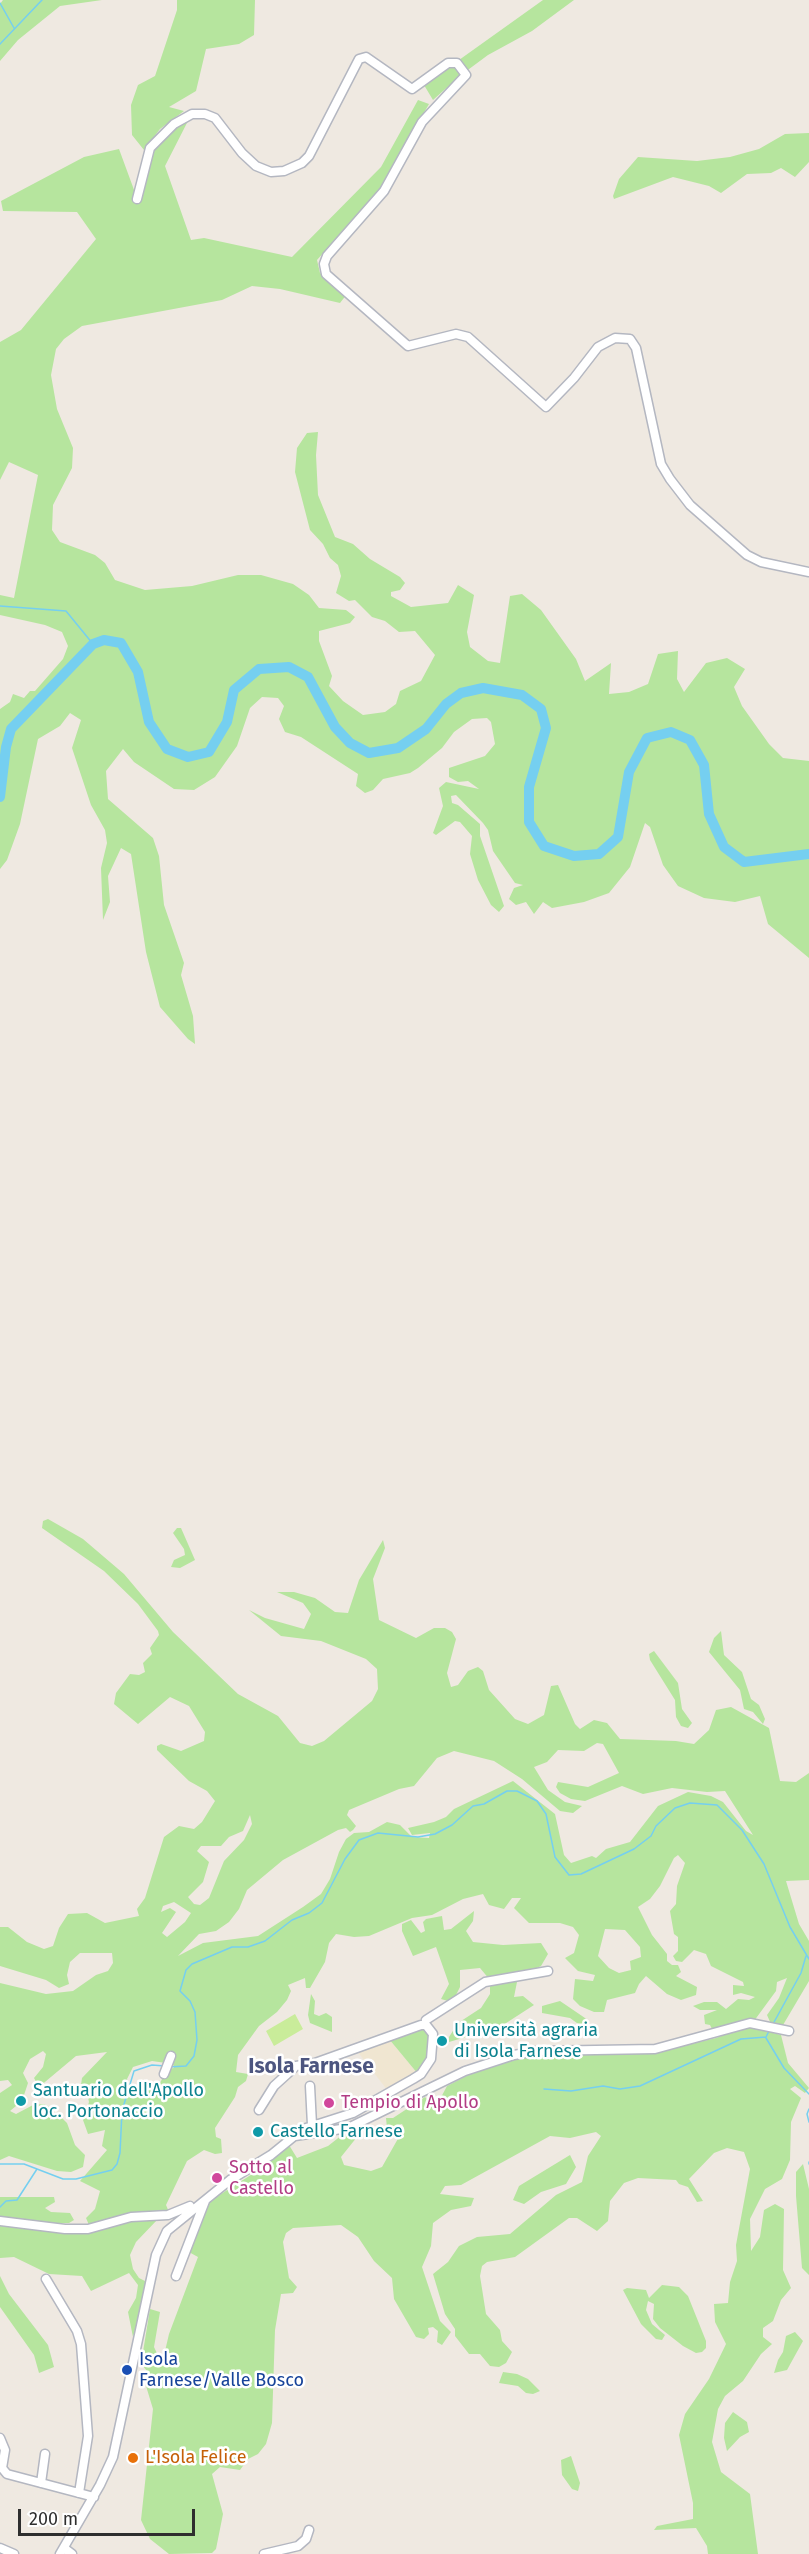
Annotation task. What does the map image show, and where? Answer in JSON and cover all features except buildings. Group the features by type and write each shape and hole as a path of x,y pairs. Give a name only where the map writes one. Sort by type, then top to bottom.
{"street":[{"path":"137,200 150,148 174,124 192,114 206,114 215,118 242,153 256,166 271,172 284,171 302,164 309,156 359,59 366,57 412,89 448,63 457,63 466,75 422,122 384,190 327,256 324,264 327,274 408,346 460,334 468,337 546,407 574,378 598,347 615,338 630,339 636,348 661,464 669,479 690,505 747,555 761,562 809,572"},
{"path":"426,2020 485,1983 548,1971"},
{"path":"294,2136 348,2128 465,2071 514,2055 536,2051 655,2049 706,2037 744,2024 764,2025 789,2031"},
{"path":"72,2554 62,2551 94,2497 115,2447 158,2246 172,2226 294,2136 312,2125 353,2113 421,2074 433,2053 433,2034 426,2025 421,2025 315,2064 296,2067 274,2086 260,2109"},
{"path":"165,2072 170,2059"},
{"path":"310,2086 312,2125"},
{"path":"0,2221 65,2229 88,2229 131,2217 168,2215 197,2202 203,2202"},
{"path":"176,2276 203,2202"},
{"path":"46,2279 77,2331 81,2344 88,2436 78,2493"},
{"path":"0,2438 4,2450 4,2471 94,2497"},
{"path":"41,2483 45,2454"},
{"path":"264,2554 298,2546 306,2539 309,2530"},
{"path":"0,2548 15,2554"}],"shaded area":[{"path":"389,2039 418,2074 388,2091 357,2051"}],"green space":[{"path":"3,0 102,0 60,6 18,40 0,61 0,4"},
{"path":"177,0 255,0 254,35 239,44 206,49 196,91 169,107 184,111 160,129 144,150 132,135 131,105 138,85 155,76 177,10"},
{"path":"543,0 574,0 532,31 488,55 433,100 424,85"},
{"path":"418,100 429,104 381,187 317,260 320,273 347,294 340,303 280,289 252,286 222,300 82,326 64,339 56,349 51,375 57,409 73,448 72,468 53,505 52,530 60,542 95,555 105,563 115,580 145,590 192,586 238,575 261,575 293,584 309,595 319,608 346,610 355,617 350,623 319,631 319,641 332,676 329,686 343,701 363,715 385,712 396,704 400,691 421,681 435,655 415,631 399,632 385,621 372,617 355,600 349,601 336,593 341,576 338,565 330,558 323,544 310,530 295,472 297,448 307,433 318,432 316,455 318,495 335,537 353,544 370,559 400,577 405,583 400,590 391,592 391,596 411,607 448,603 458,585 474,595 467,632 470,647 488,661 500,663 510,596 522,594 541,610 576,659 585,681 611,663 609,694 629,692 648,684 658,654 678,651 677,679 684,692 706,663 727,658 745,669 734,687 742,706 769,744 783,758 809,761 809,958 768,924 760,896 735,902 704,898 678,886 663,865 650,827 645,823 630,867 609,893 584,902 552,908 543,902 534,914 526,902 516,905 509,899 514,888 523,885 515,883 493,851 488,830 483,823 456,795 451,796 452,803 458,805 480,824 480,836 504,906 499,912 491,905 478,880 470,854 472,836 460,822 455,821 436,835 433,833 443,806 439,788 446,782 479,789 468,781 458,782 449,777 449,768 485,756 495,744 491,722 487,718 472,719 454,732 442,748 418,768 410,773 383,779 373,790 365,793 356,786 358,774 301,737 285,732 279,719 284,706 278,698 262,697 250,708 237,746 215,777 194,790 174,789 134,762 123,749 106,771 108,799 153,838 159,856 164,905 184,963 181,975 193,1016 195,1044 160,1007 146,952 131,854 121,848 108,876 110,902 103,920 101,868 107,843 105,830 91,805 72,748 81,720 70,713 60,726 38,739 20,824 7,860 0,869 0,709 10,702 13,694 24,698 30,691 35,691 63,659 68,646 62,632 45,625 0,615 0,595 14,598 38,475 9,462 0,480 0,342 21,330 96,239 77,212 3,211 1,201 84,157 119,149 137,198 150,152 168,132 189,119 165,166 191,240 204,238 292,257 381,167"},
{"path":"809,133 809,162 795,177 781,168 771,173 747,174 721,193 709,186 673,177 614,199 613,196 619,179 638,157 697,161 730,157 759,149 785,134"},
{"path":"48,1519 83,1539 124,1574 173,1632 238,1694 278,1716 300,1743 312,1746 324,1741 372,1701 378,1689 377,1669 366,1659 321,1641 281,1636 249,1610 265,1618 304,1629 311,1614 303,1603 277,1592 294,1592 315,1598 335,1612 348,1613 359,1580 383,1540 385,1548 373,1579 379,1620 416,1638 434,1628 445,1628 452,1632 456,1639 447,1673 451,1687 458,1685 468,1671 478,1667 483,1671 489,1690 515,1719 528,1724 544,1715 551,1686 558,1685 575,1724 580,1729 594,1720 607,1723 620,1739 694,1744 709,1730 716,1710 731,1707 769,1728 780,1781 796,1782 809,1773 809,1880 786,1881 799,1924 809,1941 809,1981 783,2025 771,2024 767,2015 779,1998 787,1978 777,1982 776,1991 754,2021 712,2029 710,2025 705,2024 704,2015 717,2010 700,2010 693,2006 704,2002 717,2002 726,2009 738,1999 749,2000 755,1997 741,1993 733,1995 733,1985 744,1986 743,1982 711,1966 706,1954 694,1950 682,1962 676,1961 673,1956 678,1951 678,1937 674,1934 670,1911 676,1904 677,1886 685,1863 678,1855 650,1899 638,1907 652,1935 667,1954 667,1961 672,1965 678,1965 681,1972 676,1976 697,1987 696,1995 681,2000 667,1994 646,1976 635,1993 607,2000 604,2012 594,2012 580,2006 573,1999 575,1979 593,1981 595,1975 578,1971 565,1958 574,1953 579,1935 573,1927 560,1923 529,1923 514,1908 521,1898 512,1898 504,1909 489,1905 483,1894 463,1899 432,1915 412,1918 369,1936 354,1937 336,1934 329,1943 325,1962 310,1988 306,1988 305,1978 288,1985 291,1991 287,2000 277,2012 259,2026 238,2055 236,2072 248,2074 246,2081 238,2087 235,2097 215,2128 216,2137 221,2139 222,2153 215,2154 204,2150 187,2161 166,2205 169,2212 135,2213 89,2225 86,2218 95,2209 100,2191 80,2181 107,2150 102,2146 105,2130 88,2134 83,2120 89,2102 87,2093 81,2085 82,2078 107,2052 76,2056 39,2087 34,2078 43,2067 46,2054 43,2051 30,2059 23,2073 28,2083 22,2101 10,2111 16,2114 33,2105 44,2104 51,2108 50,2120 55,2118 56,2112 67,2123 75,2145 85,2155 83,2167 71,2172 57,2171 9,2156 0,2160 0,2093 12,2085 8,2080 0,2081 0,1983 46,1994 73,1991 96,1975 108,1971 113,1963 112,1953 80,1953 70,1962 67,1975 69,1984 59,1988 46,1980 0,1966 0,1927 8,1927 27,1942 44,1949 53,1946 59,1928 68,1914 87,1913 105,1923 139,1916 137,1909 145,1898 164,1837 179,1826 194,1829 202,1822 215,1801 207,1791 189,1781 157,1750 157,1746 161,1744 181,1751 204,1741 205,1732 189,1706 170,1697 138,1724 114,1704 116,1693 130,1674 139,1675 145,1672 143,1663 152,1654 150,1648 159,1635 158,1631 138,1604 104,1571 42,1528 43,1521","holes":["597,1743 603,1744 619,1773 588,1787 558,1782 556,1787 560,1793 571,1799 585,1801 622,1786 643,1794 672,1788 707,1792 725,1791 753,1835 746,1831 723,1802 711,1796 688,1792 658,1806 630,1842 606,1849 596,1858 592,1856 571,1863 564,1855 555,1814 513,1781 454,1809 446,1817 408,1828 412,1835 430,1833 429,1838 412,1837 400,1825 387,1822 369,1832 354,1833 346,1839 330,1879 321,1894 303,1907 258,1936 203,1943 178,1956 199,1934 216,1931 229,1922 239,1909 247,1890 283,1860 338,1830 346,1828 350,1832 356,1826 347,1815 349,1810 399,1789 414,1786 437,1758 454,1751 494,1761 522,1779 560,1811 573,1813 582,1806 565,1802 548,1790 534,1767 547,1762 558,1750 584,1751","250,1815 252,1824 244,1840 224,1861 209,1898 200,1905 194,1904 188,1897 203,1882 209,1862 197,1851 201,1846 221,1846 229,1837 243,1831","174,1902 191,1913 185,1922 167,1937 162,1933 176,1912 170,1908 161,1912 163,1906","605,1929 625,1930 640,1947 641,1957 630,1961 631,1970 619,1973 609,1968 598,1956","152,2061 173,2064 174,2068 167,2069 159,2085 147,2086 132,2095 127,2079 133,2067"]},
{"path":"177,1528 181,1528 195,1560 180,1568 171,1567 174,1560 185,1555 184,1549 173,1533"},
{"path":"721,1631 724,1655 742,1672 751,1699 759,1705 765,1719 763,1724 753,1712 744,1709 740,1690 709,1652 714,1638"},
{"path":"654,1651 678,1683 682,1709 692,1723 688,1728 681,1726 676,1717 675,1700 650,1660 649,1654"},
{"path":"474,1911 473,1921 466,1931 473,1942 503,1945 541,1943 548,1954 541,1966 518,1977 514,1997 523,1996 534,2005 500,2027 449,2042 449,2037 458,2023 481,2008 490,1994 490,1980 480,1968 460,1970 460,1987 456,1995 448,2001 441,1999 449,1984 436,1947 413,1956 402,1931 402,1924 411,1920 421,1933 425,1931 423,1922 426,1919 442,1916 444,1930 451,1929"},
{"path":"311,1994 315,2001 314,2014 319,2016 326,2013 332,2017 332,2032 310,2023 308,2015"},
{"path":"560,2001 588,2022 581,2026 570,2018 542,2013 542,2006"},
{"path":"295,2014 303,2029 274,2046 266,2031"},
{"path":"747,2026 781,2035 788,2063 809,2088 805,2093 795,2086 790,2089 801,2098 791,2122 790,2160 782,2179 765,2189 750,2219 751,2251 760,2237 764,2210 775,2204 784,2209 783,2270 791,2288 781,2300 773,2321 763,2328 763,2337 772,2344 761,2354 743,2381 725,2396 718,2409 712,2442 721,2472 750,2494 758,2554 708,2554 707,2546 696,2528 654,2530 657,2526 693,2519 693,2503 679,2435 685,2414 709,2379 726,2344 715,2322 714,2304 728,2303 730,2282 737,2261 736,2245 750,2169 744,2152 727,2148 714,2153 689,2179 703,2201 697,2202 688,2187 679,2184 676,2180 638,2178 624,2183 610,2201 608,2221 597,2231 577,2218 569,2218 515,2257 487,2262 482,2266 480,2276 486,2314 500,2330 502,2341 512,2352 506,2363 499,2367 490,2366 480,2354 469,2354 455,2336 455,2329 445,2314 433,2274 448,2262 459,2246 477,2237 510,2234 556,2195 582,2182 588,2156 601,2136 596,2132 570,2138 550,2136 461,2185 445,2186 440,2194 474,2198 471,2206 451,2210 433,2223 431,2246 422,2267 440,2321 451,2332 442,2345 437,2342 438,2331 433,2327 428,2328 429,2334 424,2339 416,2337 394,2299 392,2278 374,2261 358,2237 341,2225 293,2228 286,2233 283,2242 289,2278 297,2287 293,2293 281,2294 275,2330 272,2423 266,2444 258,2454 248,2459 240,2470 220,2467 212,2474 223,2514 216,2549 212,2553 169,2554 150,2539 141,2520 153,2409 146,2386 147,2371 141,2364 150,2309 160,2312 154,2347 162,2364 169,2334 198,2257 187,2251 210,2201 257,2171 289,2145 297,2158 328,2146 342,2135 357,2131 357,2137 341,2157 344,2165 371,2171 382,2167 404,2128 402,2124 387,2128 386,2118 393,2118 425,2097 430,2102 438,2103 447,2086 488,2065 529,2054 666,2050 716,2038"},
{"path":"423,2027 429,2036 428,2057 418,2074 389,2039"},
{"path":"570,2155 576,2167 566,2184 541,2192 524,2204 513,2200 519,2186"},
{"path":"803,2164 809,2189 809,2275 802,2268 796,2196 796,2172"},
{"path":"0,2197 54,2197 55,2202 45,2208 51,2212 70,2213 74,2220 69,2223 29,2223 0,2217"},
{"path":"158,2219 136,2242 130,2255 133,2269 139,2278 145,2281 145,2295 133,2337 128,2312 136,2298 138,2285 129,2273 91,2291 82,2276 49,2274 14,2257 0,2258 0,2223 72,2234 99,2231 130,2220"},
{"path":"0,2276 9,2294 48,2345 54,2367 39,2373 34,2355 0,2307"},
{"path":"662,2285 679,2287 688,2296 706,2341 706,2348 702,2352 696,2353 683,2346 660,2328 653,2319 654,2304 648,2301 646,2310 652,2324 665,2335 662,2340 656,2339 641,2324 623,2290 627,2288 646,2290 649,2298"},
{"path":"795,2332 803,2341 787,2370 774,2373 783,2352 786,2336"},
{"path":"503,2372 517,2374 528,2379 540,2391 533,2394 526,2393 518,2386 499,2383"},
{"path":"733,2412 747,2422 749,2432 740,2437 727,2451 724,2438 725,2423"},
{"path":"571,2456 580,2483 578,2491 572,2489 562,2475 561,2460"}],"waterway":[{"path":"0,44 42,0"},
{"path":"0,3 14,28"},
{"path":"0,606 66,611 93,644"},
{"path":"0,797 6,747 11,729 93,644 104,640 121,643 138,672 149,722 167,749 188,757 209,752 227,722 234,690 259,669 289,667 308,677 335,727 350,743 369,753 398,748 426,729 446,704 461,693 483,688 522,695 541,709 546,728 529,787 529,822 544,846 574,856 599,854 618,837 629,772 647,738 671,732 690,740 704,765 709,814 724,847 744,862 809,854"},
{"path":"169,2067 186,2066 194,2056 197,2040 195,2012 190,2001 180,1991 186,1970 192,1964 232,1947 248,1947 265,1941 292,1920 309,1913 322,1903 345,1859 359,1840 378,1833 418,1837 435,1834 452,1825 473,1806 484,1804 507,1791 517,1791 537,1801 546,1814 555,1857 569,1875 581,1874 634,1849 651,1836 656,1826 675,1808 690,1803 717,1805 742,1830 764,1864 790,1927 809,1959"},
{"path":"773,2024 801,1973 806,1956"},
{"path":"544,2089 571,2091 603,2086 620,2089 640,2086 741,2039 766,2037 769,2031"},
{"path":"766,2038 784,2068 809,2094"},
{"path":"0,2164 24,2164 63,2179 76,2179 112,2170 117,2164 120,2153 122,2111 134,2071 152,2065 165,2066"},
{"path":"809,2109 807,2114 809,2122"},
{"path":"0,2207 6,2201 17,2200 37,2169"}],"place":[{"name":"Università agraria di Isola Farnese","path":"442,2041"},
{"name":"Santuario dell'Apollo loc. Portonaccio","path":"21,2101"},
{"name":"Tempio di Apollo","path":"329,2103"},
{"name":"Castello Farnese","path":"258,2132"},
{"name":"Sotto al Castello","path":"217,2178"},
{"name":"Isola Farnese/Valle Bosco","path":"127,2370"},
{"name":"L'Isola Felice","path":"133,2458"}],"district":[{"name":"Isola Farnese","path":"311,2067"}]}
